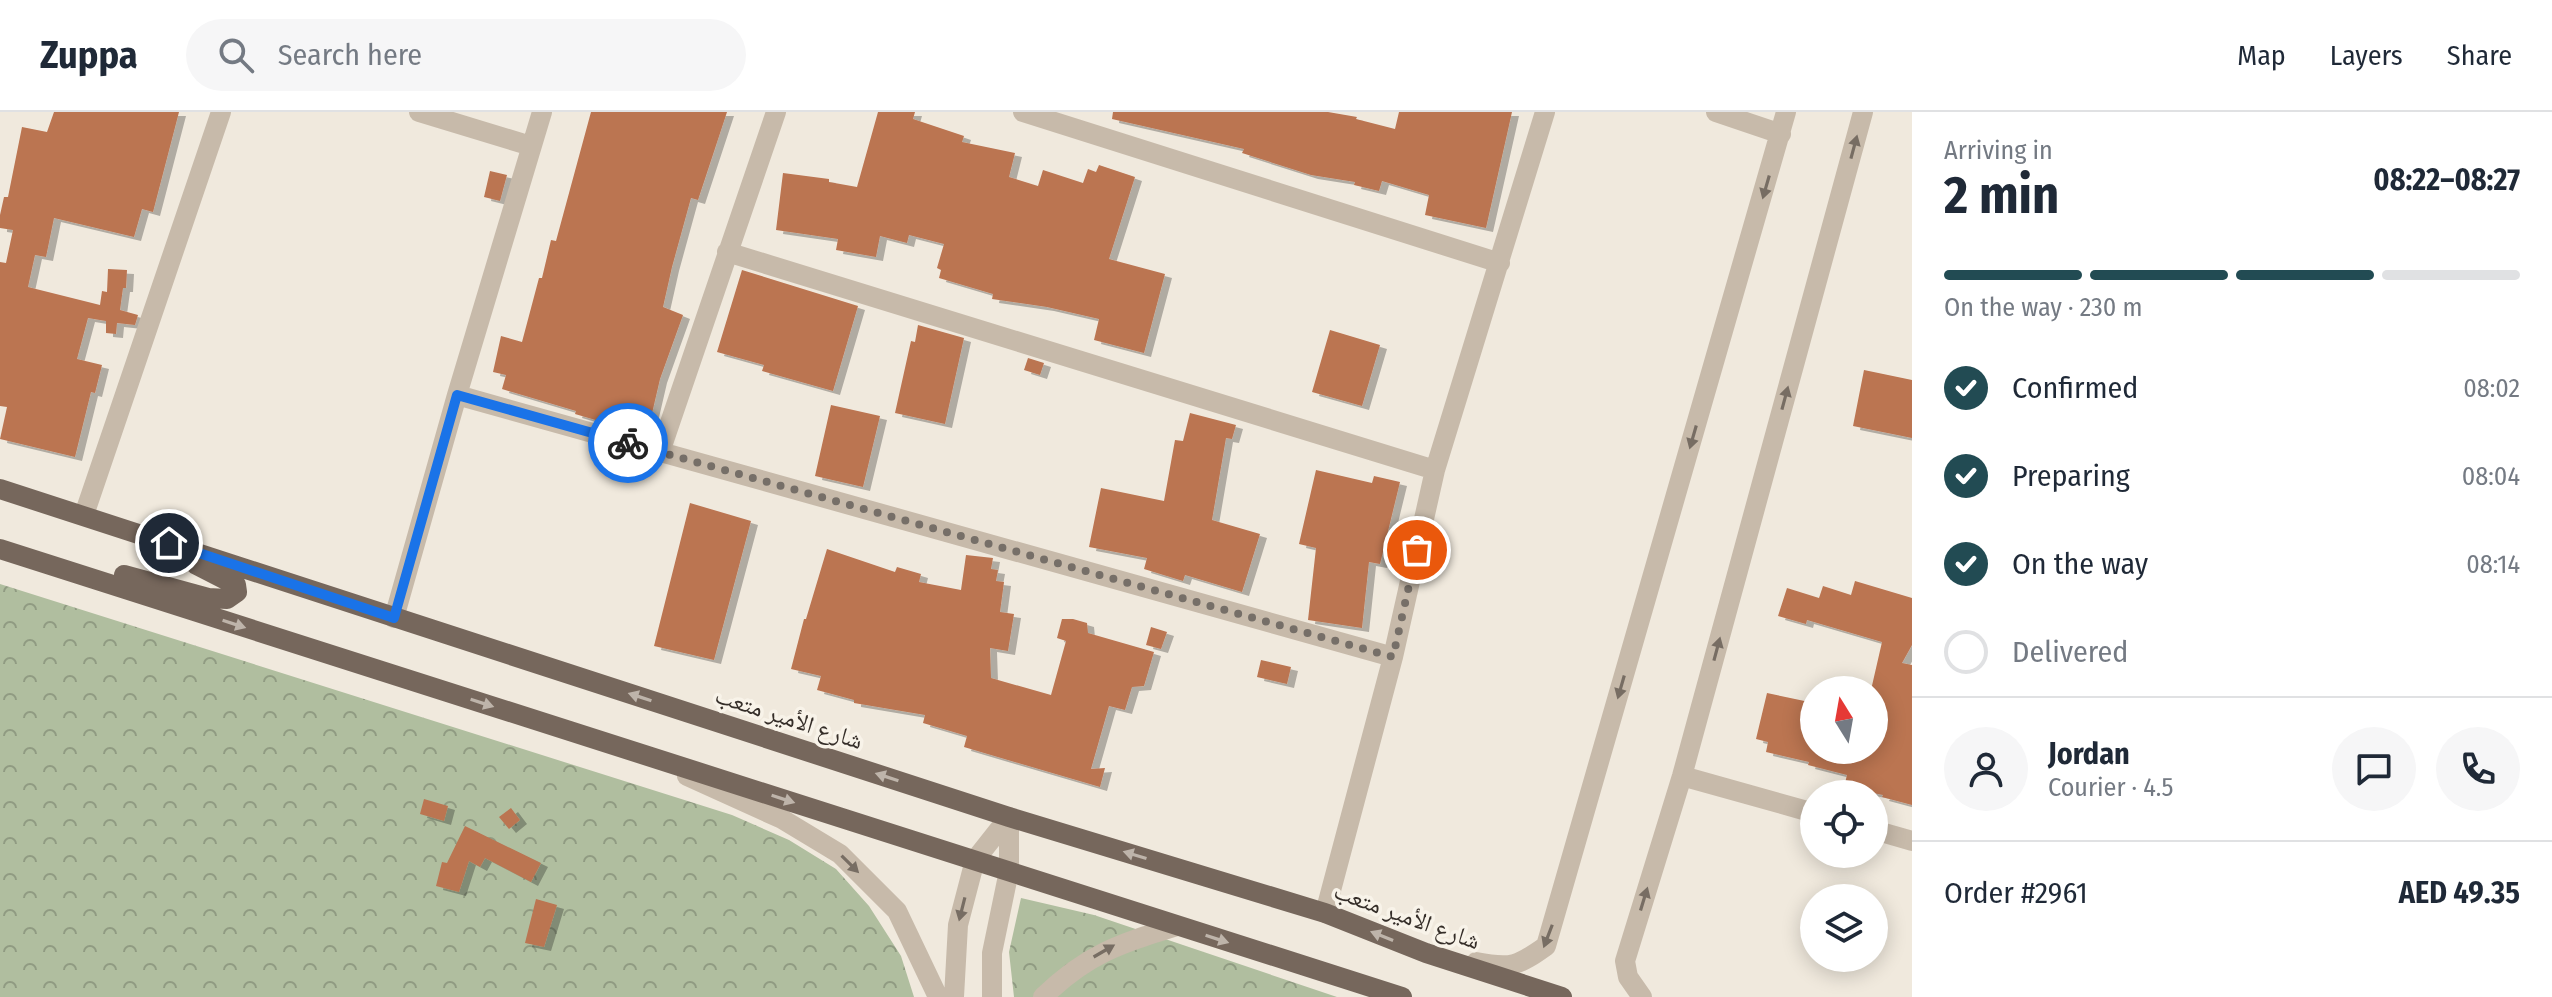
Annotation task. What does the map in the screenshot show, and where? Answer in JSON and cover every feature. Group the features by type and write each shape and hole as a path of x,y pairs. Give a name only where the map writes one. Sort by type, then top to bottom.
{"main road":[{"name":"شارع الأمير متعب","path":"0,489 1009,817 1325,913 1426,953 1562,997"},
{"path":"0,542 208,598 227,599 237,592 236,585 223,576 84,515"},
{"path":"0,549 1402,997"}],"street":[{"path":"84,515 221,112"},
{"path":"419,112 531,146"},
{"path":"394,618 542,112"},
{"path":"660,452 776,112"},
{"path":"1023,112 1500,263"},
{"path":"1325,913 1393,657 1435,470 1545,112"},
{"path":"1716,112 1781,134"},
{"path":"1426,953 1500,967 1523,963 1546,946 1786,112"},
{"path":"1642,997 1628,977 1625,961 1682,776 1863,112"},
{"path":"727,252 1435,470"},
{"path":"457,395 1393,657"},
{"path":"632,751 782,819 840,854 897,911 945,993"},
{"path":"1682,776 1800,809"},
{"path":"945,993 975,860 1009,817"},
{"path":"992,997 992,953 1009,871 1009,817"},
{"path":"1888,834 1912,841"},
{"path":"1043,997 1069,972 1117,944 1177,926"}],"green space":[{"path":"0,584 732,815 789,840 836,869 869,906 901,956 914,997 0,997"},
{"path":"1021,898 1094,915 1337,997 1014,997 1009,952"}],"building":[{"path":"54,112 179,112 153,212 142,209 134,237 54,218 46,257 35,255 28,287 100,305 102,291 107,292 108,269 127,270 120,310 138,315 135,325 117,323 116,334 106,333 106,321 88,318 77,359 102,365 95,393 91,392 75,457 0,439 7,407 0,406 0,262 6,263 13,230 0,228 0,215 4,197 8,197 22,127 47,132"},
{"path":"591,112 727,112 698,200 691,198 672,267 663,307 683,315 660,379 647,435 502,389 506,375 493,372 501,336 522,342 551,240 556,241"},
{"path":"878,112 915,112 913,119 964,136 962,142 1015,153 1009,177 1038,186 1043,170 1083,183 1088,169 1096,172 1099,165 1135,177 1109,259 1165,274 1144,353 1094,340 1099,319 992,299 993,294 939,278 941,270 937,268 944,244 909,235 907,243 880,236 876,257 836,250 838,239 776,230 783,173 829,179 829,182 857,187"},
{"path":"1113,112 1328,112 1395,129 1399,112 1512,112 1486,228 1425,215 1429,195 1382,181 1379,191 1354,185 1355,182 1311,175 1242,153 1244,149 1112,119"},
{"path":"490,171 507,175 500,201 484,197"},
{"path":"742,270 858,306 833,391 762,371 764,365 717,352"},
{"path":"918,325 964,338 945,424 895,413 911,341 915,342"},
{"path":"1330,330 1380,345 1362,406 1312,392"},
{"path":"1028,358 1044,363 1040,375 1024,370"},
{"path":"1864,370 1912,380 1912,438 1853,426"},
{"path":"831,405 880,416 863,487 815,476"},
{"path":"1190,413 1236,425 1232,439 1226,438 1212,520 1260,534 1242,592 1185,575 1183,581 1144,569 1147,558 1089,547 1101,488 1164,501 1175,440 1183,441"},
{"path":"1316,470 1372,483 1374,476 1400,482 1380,564 1369,562 1362,628 1308,620 1316,548 1299,544"},
{"path":"690,503 751,521 714,660 654,646"},
{"path":"827,549 895,572 897,567 921,574 919,582 961,590 966,555 993,558 991,569 998,570 996,581 1004,582 1000,612 1014,614 1008,651 990,648 991,678 1051,695 1066,641 1057,638 1062,619 1087,623 1088,633 1154,652 1144,686 1132,687 1125,710 1109,706 1091,769 1105,768 1100,787 964,747 967,736 923,723 925,715 854,703 854,700 817,690 821,676 791,669"},
{"path":"1855,581 1912,598 1912,645 1902,663 1912,665 1912,805 1888,799 1888,780 1846,780 1847,775 1808,765 1888,764 1888,676 1874,676 1882,642 1807,620 1806,624 1778,616 1787,588 1819,598 1823,586 1851,595"},
{"path":"1151,627 1167,632 1161,649 1146,645"},
{"path":"1261,660 1291,667 1287,684 1257,677"},
{"path":"1767,693 1800,700 1800,760 1766,752 1768,742 1756,739"},
{"path":"424,799 448,806 444,821 420,814"},
{"path":"511,808 520,820 509,829 499,817"},
{"path":"465,826 541,863 531,882 485,858 480,867 469,861 459,892 436,886 442,862 447,863"},
{"path":"536,899 557,905 544,947 525,943"}],"way so far":[{"path":"628,443 1393,657 1417,550"}],"route":[{"path":"169,543 394,618 457,395 628,443"}]}
